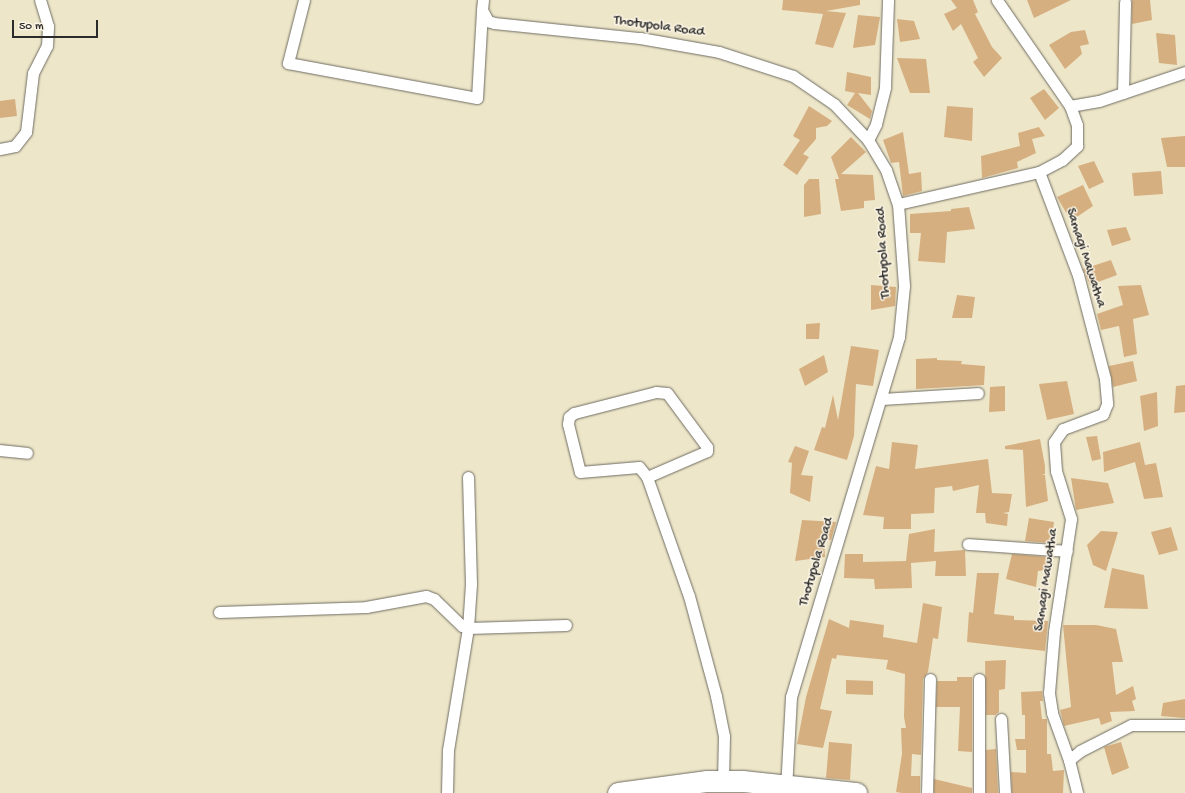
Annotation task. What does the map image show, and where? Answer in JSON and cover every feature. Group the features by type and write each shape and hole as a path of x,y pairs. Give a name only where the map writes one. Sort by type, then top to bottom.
{"highway":[{"path":"618,793 682,784 723,781 786,789 856,793"}],"street":[{"path":"0,149 15,146 26,132 33,73 47,46 48,26 40,0"},
{"path":"304,0 288,63 477,98 483,5"},
{"path":"868,140 876,124 885,87 888,0"},
{"path":"898,204 1039,172 1062,160 1077,146 1077,125 1070,106 997,0"},
{"path":"1123,93 1125,2"},
{"name":"Thotupola Road","path":"483,5 488,21 494,23 640,38 719,52 793,76 834,104 868,140 886,170 898,204 904,286 899,337 883,398 791,696 786,789"},
{"path":"1070,106 1123,93 1185,72"},
{"name":"Samagi Mawatha","path":"1039,172 1078,275 1105,379 1107,404 1103,414 1063,429 1054,442 1056,470 1071,519 1054,632 1050,693 1052,713 1069,760 1077,793"},
{"path":"647,477 706,451 707,447 667,393 648,394 574,412 569,417 568,424 580,472 639,467 647,477 689,596 716,696 724,736 723,781"},
{"path":"883,398 978,393"},
{"path":"0,450 27,453"},
{"path":"447,793 448,750 468,628 471,584 468,477"},
{"path":"968,544 1067,551"},
{"path":"219,612 366,607 426,596 434,599 462,626 468,628 566,625"},
{"path":"927,793 930,679"},
{"path":"979,679 979,793"},
{"path":"1001,719 1005,793"},
{"path":"1069,760 1080,751 1131,725 1185,725"}],"building":[{"path":"783,0 860,0 860,5 826,11 846,13 833,48 815,44 823,14 782,10"},
{"path":"951,0 973,0 978,12 975,14 992,47 1002,58 984,77 973,62 978,58 961,24 953,31 944,14 957,8"},
{"path":"1027,0 1071,0 1034,18"},
{"path":"1132,0 1150,0 1152,20 1132,24"},
{"path":"858,15 880,17 875,45 853,48"},
{"path":"897,19 914,21 920,39 900,42"},
{"path":"1085,30 1089,44 1080,46 1082,54 1065,69 1049,45 1071,32"},
{"path":"1156,33 1175,35 1177,65 1159,63"},
{"path":"897,58 926,59 930,93 910,93"},
{"path":"847,72 871,77 871,95 858,93 872,111 870,119 847,105 855,93 845,91"},
{"path":"1044,89 1059,108 1045,120 1030,98"},
{"path":"15,99 17,116 0,118 0,101"},
{"path":"809,106 832,121 827,126 816,128 816,139 803,154 809,157 797,175 783,165 800,140 793,136"},
{"path":"947,106 973,108 972,141 944,137"},
{"path":"1039,127 1045,136 1032,139 1036,153 1017,162 1018,168 982,178 981,156 1020,146 1018,133"},
{"path":"903,132 909,174 921,172 922,191 903,196 899,162 891,163 883,140"},
{"path":"1185,136 1185,167 1167,167 1161,138"},
{"path":"851,137 866,152 841,174 873,175 875,200 864,201 864,208 841,211 835,179 839,179 831,157"},
{"path":"1094,161 1104,182 1089,189 1078,166"},
{"path":"1161,171 1163,194 1134,196 1132,173"},
{"path":"809,179 819,179 821,214 804,217 804,185"},
{"path":"1083,185 1093,206 1071,221 1057,197"},
{"path":"969,207 975,229 947,232 945,263 918,261 921,233 910,233 910,214 951,211 951,209"},
{"path":"1126,227 1131,240 1112,246 1107,230"},
{"path":"1111,260 1117,275 1090,285 1083,269"},
{"path":"871,285 896,287 895,306 871,310"},
{"path":"1141,285 1149,315 1133,319 1137,354 1124,357 1119,326 1101,330 1097,314 1123,305 1118,286"},
{"path":"957,295 975,297 972,318 952,318"},
{"path":"820,323 819,339 806,339 806,324"},
{"path":"851,346 879,350 873,386 856,384 854,436 847,460 814,450 822,427 825,428 833,395 838,420"},
{"path":"824,355 828,372 805,386 799,369"},
{"path":"937,358 937,360 962,361 961,364 985,366 984,385 916,389 916,359"},
{"path":"1133,361 1137,381 1113,387 1109,366"},
{"path":"1067,381 1074,414 1047,420 1039,384"},
{"path":"1185,385 1185,412 1174,413 1176,386"},
{"path":"1005,386 1005,411 989,412 990,387"},
{"path":"1157,392 1158,426 1144,431 1140,396"},
{"path":"1097,436 1101,459 1092,461 1086,437"},
{"path":"1040,439 1045,466 1045,474 1042,475 1045,475 1048,501 1026,507 1023,450 1005,449 1005,446"},
{"path":"892,442 918,445 915,469 988,459 992,493 1012,494 1009,512 1003,513 1008,514 1007,526 986,523 985,513 976,513 979,485 953,491 952,486 935,488 934,513 911,514 911,529 883,529 884,517 863,515 876,466 889,469"},
{"path":"1140,442 1145,465 1156,463 1163,497 1144,499 1135,462 1104,472 1103,452"},
{"path":"795,446 809,451 801,475 813,476 810,502 790,493 792,463 788,462"},
{"path":"1071,478 1108,483 1114,503 1076,510"},
{"path":"1029,518 1054,522 1051,543 1025,541"},
{"path":"802,520 836,522 831,540 824,539 825,557 795,561"},
{"path":"1171,527 1178,550 1159,555 1151,532"},
{"path":"935,529 934,552 965,550 966,576 935,576 936,561 911,563 912,588 875,589 874,579 844,578 845,554 863,554 863,562 906,561 909,534"},
{"path":"1101,531 1118,532 1106,571 1093,565 1087,545"},
{"path":"1012,554 1049,557 1048,570 1038,571 1036,587 1006,579"},
{"path":"1112,568 1144,575 1148,609 1104,608"},
{"path":"977,573 999,573 994,614 1014,616 1014,620 1048,621 1045,651 967,642 969,612 973,613"},
{"path":"923,603 942,607 938,639 933,638 928,672 923,679 921,755 912,754 911,776 920,776 920,793 902,793 896,792 902,754 901,728 906,728 904,717 905,674 886,669 888,660 837,655 836,659 832,658 820,709 832,711 823,748 797,744 806,697 829,619 849,628 850,620 884,625 883,637 917,643"},
{"path":"1063,625 1096,625 1116,629 1123,662 1112,662 1116,695 1133,686 1136,699 1132,701 1135,711 1110,712 1112,721 1101,725 1099,718 1064,726 1060,710 1071,707"},
{"path":"1006,660 1005,689 999,690 999,712 995,715 986,715 985,661"},
{"path":"957,677 972,677 972,752 958,751 960,707 936,707 937,681 957,681"},
{"path":"846,680 873,681 873,695 846,694"},
{"path":"1042,691 1043,701 1040,701 1042,719 1047,719 1047,754 1051,754 1053,771 1064,770 1063,793 1012,793 1011,772 1026,773 1026,750 1017,750 1015,739 1025,739 1025,715 1022,715 1021,692"},
{"path":"1185,699 1185,718 1161,716 1163,703"},
{"path":"829,742 852,744 850,780 826,778"},
{"path":"1121,742 1129,768 1112,775 1104,747"},
{"path":"996,749 998,793 986,793 986,750"},
{"path":"934,779 972,788 972,793 934,793"}]}
